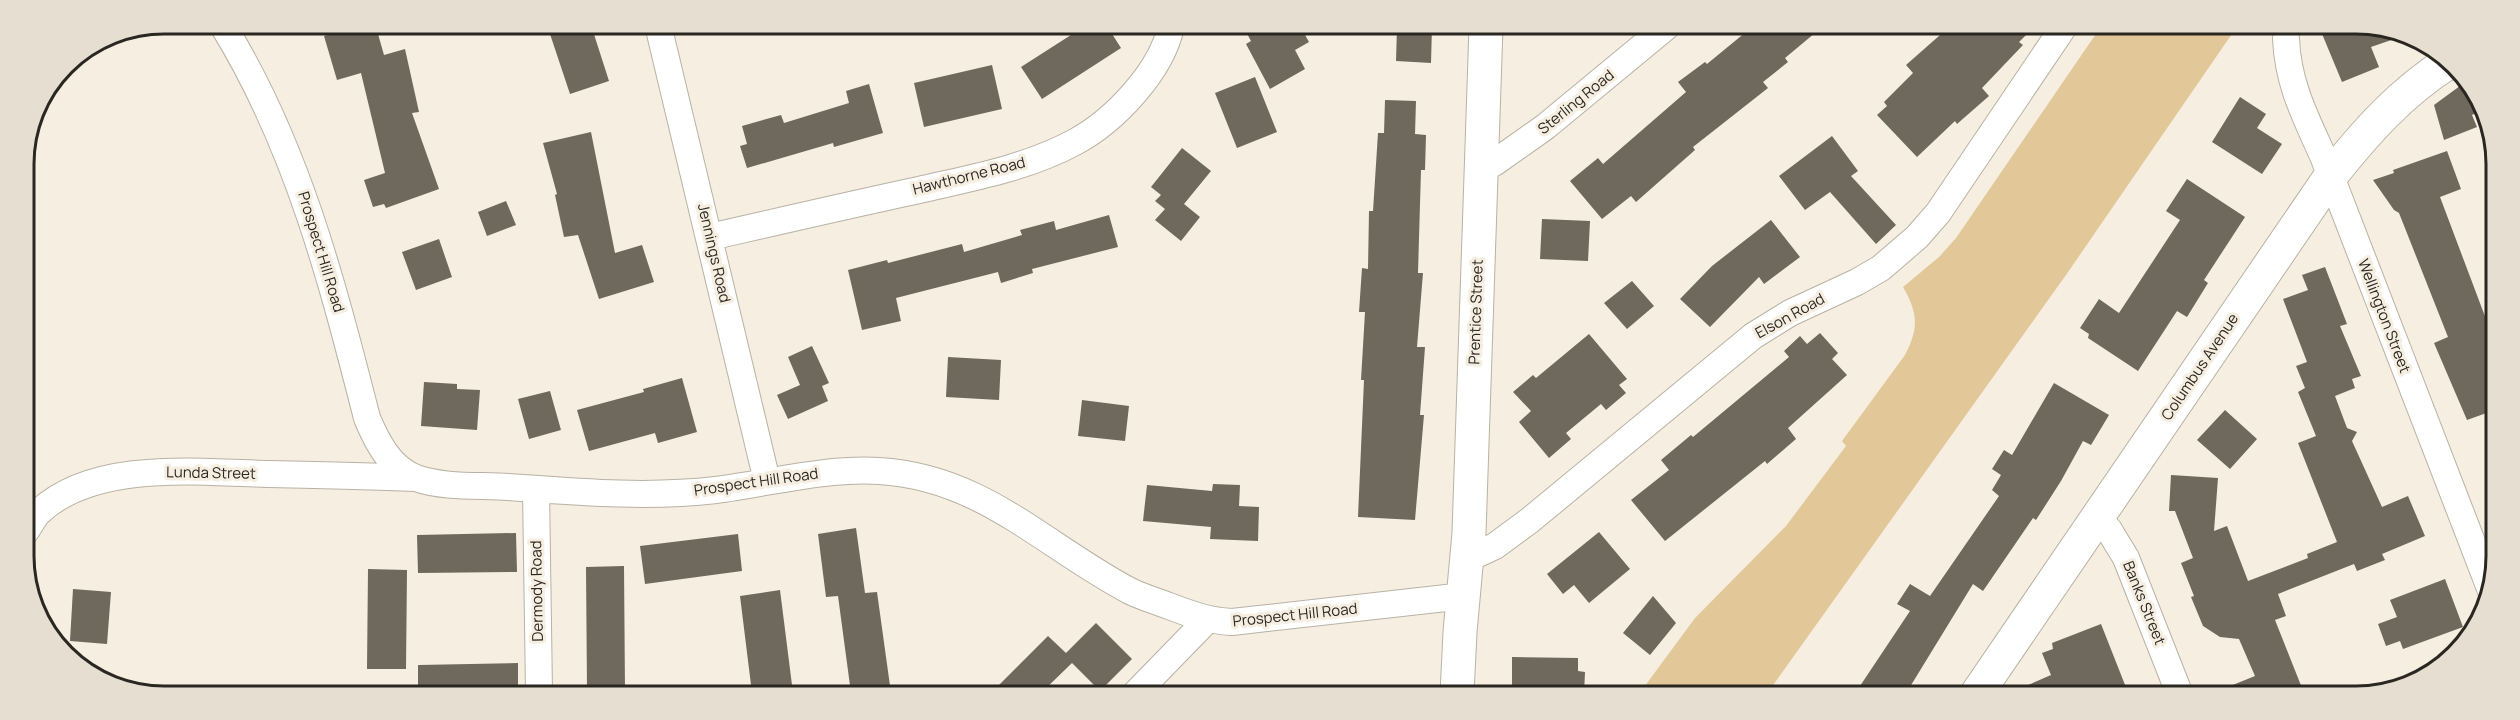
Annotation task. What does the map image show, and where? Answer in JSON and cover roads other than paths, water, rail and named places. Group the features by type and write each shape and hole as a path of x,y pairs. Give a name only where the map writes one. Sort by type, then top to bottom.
{"street":[{"name":"Prospect Hill Road","path":"228,34 272,116 322,247 367,418 378,444 394,465 415,478 440,483 536,489 673,494 717,490 845,471 880,471 930,479 974,496 1010,514 1097,572 1132,592 1207,620 1232,622 1464,596"},
{"name":"Jennings Road","path":"660,34 767,481"},
{"name":"Hawthorne Road","path":"710,237 986,174 1040,158 1076,142 1116,112 1146,80 1169,34"},
{"name":"Prentice Street","path":"1464,596 1486,34"},
{"name":"Sterling Road","path":"1480,169 1494,163 1545,127 1658,34"},
{"name":"Elson Road","path":"1467,559 1495,546 1529,521 1753,336 1797,309 1857,282 1893,259 1938,213 2059,34"},
{"name":"Wellington Street","path":"2286,39 2289,72 2295,94 2484,569"},
{"name":"Columbus Avenue","path":"1983,685 2330,177 2383,115 2416,85 2441,67"},
{"name":"Lunda Street","path":"34,519 38,513 62,496 93,483 130,475 171,471 415,478"},
{"name":"Dermody Road","path":"536,489 539,686"},
{"name":"Banks Street","path":"2098,517 2114,537 2126,558 2176,685"},
{"path":"1458,685 1464,596"},
{"path":"1143,686 1207,620"}]}
